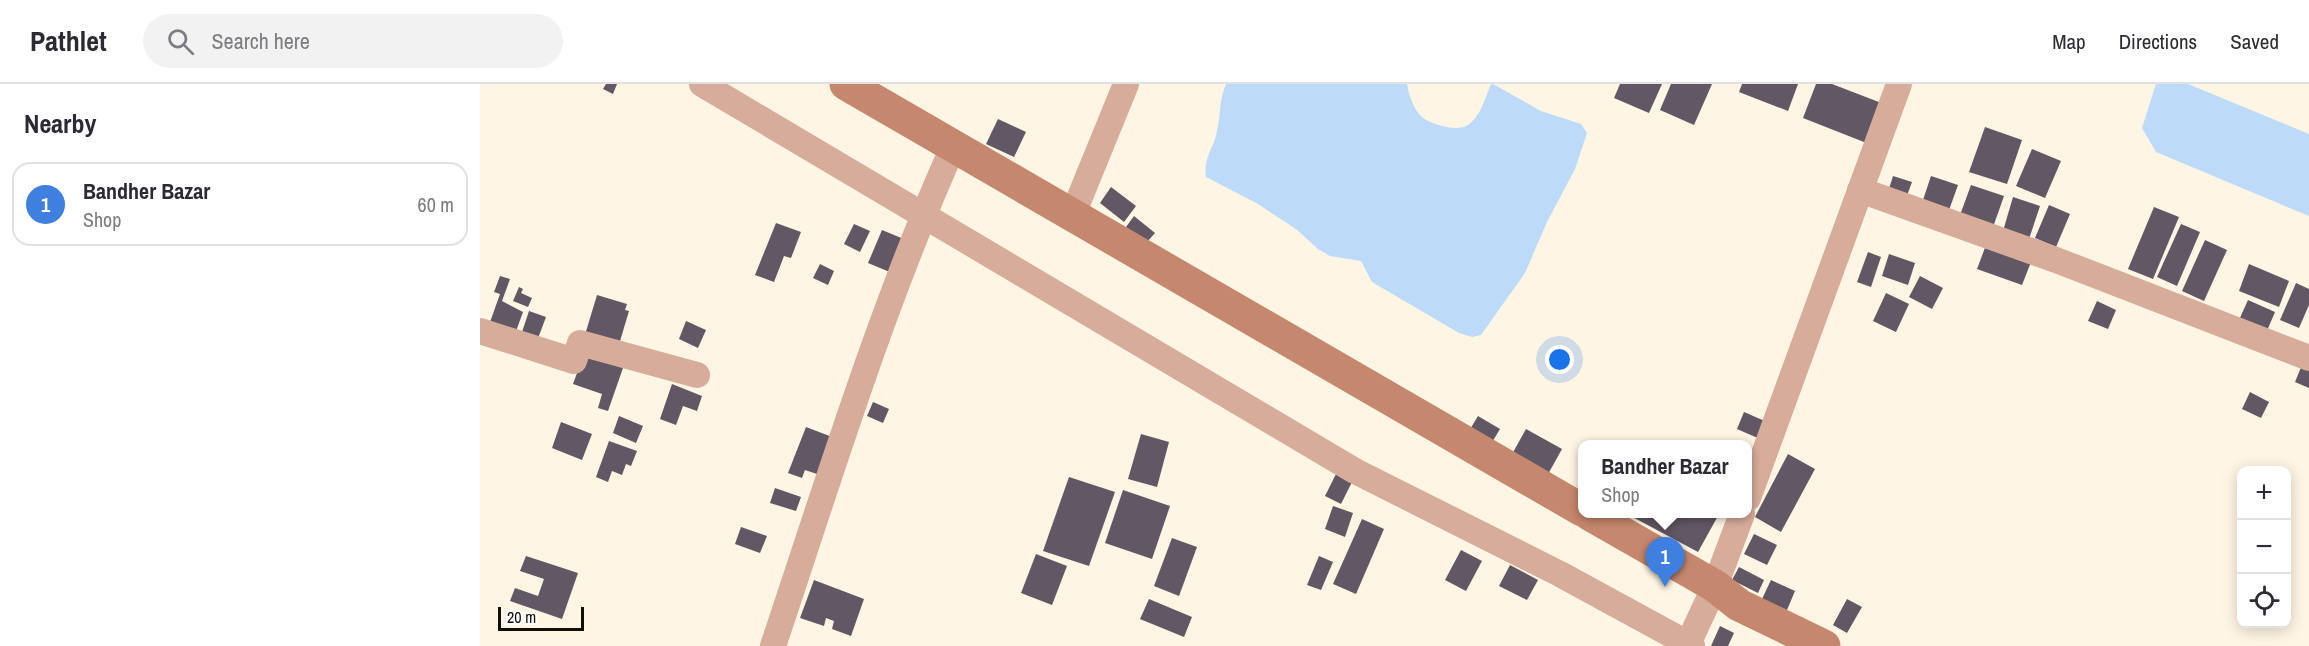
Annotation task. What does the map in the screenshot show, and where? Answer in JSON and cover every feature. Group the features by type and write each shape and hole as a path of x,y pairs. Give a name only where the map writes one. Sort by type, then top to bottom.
{"street":[{"path":"702,84 1355,471 1560,574 1689,645 1715,586 1740,518"},
{"path":"846,84 1578,508"},
{"path":"1073,214 1126,84"},
{"path":"1752,487 1899,84"},
{"path":"773,646 922,215 953,147"},
{"path":"1860,190 2056,260 2309,358"},
{"path":"480,331 574,361 580,343 696,375"},
{"path":"1598,518 1715,586 1739,605 1824,646"}],"water":[{"path":"1226,84 1407,84 1415,107 1423,118 1439,125 1458,128 1468,125 1476,117 1493,84 1541,111 1581,124 1587,133 1575,169 1547,222 1525,273 1481,335 1472,337 1459,333 1372,282 1361,261 1330,256 1318,249 1296,229 1258,204 1206,177 1207,159 1216,137"},
{"path":"2156,84 2188,84 2309,134 2309,216 2156,152 2142,128"}],"building":[{"path":"606,84 617,84 613,94 603,89"},
{"path":"1620,84 1662,84 1649,113 1614,98"},
{"path":"1671,84 1712,84 1694,125 1660,110"},
{"path":"1742,84 1798,84 1788,111 1739,92"},
{"path":"1816,84 1832,84 1884,104 1869,144 1803,118"},
{"path":"998,119 1026,132 1014,157 986,144"},
{"path":"1985,127 2022,140 2007,184 1969,172"},
{"path":"2032,149 2061,161 2045,198 2016,186"},
{"path":"1893,176 1912,182 1905,201 1887,195"},
{"path":"1931,176 1958,185 1948,213 1922,203"},
{"path":"1971,185 2004,196 1992,230 1959,218"},
{"path":"1111,187 1136,206 1124,222 1100,203"},
{"path":"2013,197 2040,206 2029,239 2003,231"},
{"path":"2049,205 2070,214 2056,247 2035,238"},
{"path":"2154,207 2179,217 2153,279 2128,269"},
{"path":"1134,216 1155,233 1146,243 1126,227"},
{"path":"776,223 801,232 791,258 784,256 774,282 755,275"},
{"path":"854,224 870,231 860,252 844,244"},
{"path":"2181,224 2200,232 2177,286 2157,277"},
{"path":"882,230 911,242 897,275 868,263"},
{"path":"2205,240 2227,250 2204,301 2182,291"},
{"path":"1986,245 2031,262 2022,285 1977,269"},
{"path":"1868,252 1881,257 1871,287 1857,282"},
{"path":"1889,254 1915,263 1908,285 1882,276"},
{"path":"820,264 834,271 828,285 813,278"},
{"path":"2249,264 2289,281 2279,307 2239,291"},
{"path":"500,276 510,279 502,301 523,312 515,334 489,325 500,294 494,292"},
{"path":"1920,276 1943,288 1932,309 1909,297"},
{"path":"2296,283 2309,289 2309,305 2299,328 2280,320"},
{"path":"519,287 523,289 521,293 532,298 528,307 513,301"},
{"path":"1886,293 1909,304 1896,332 1873,321"},
{"path":"597,295 627,304 625,310 629,311 618,348 584,338"},
{"path":"2248,300 2275,312 2266,333 2239,320"},
{"path":"2097,301 2116,310 2108,329 2088,321"},
{"path":"529,311 546,317 537,341 521,335"},
{"path":"686,321 706,330 698,348 679,339"},
{"path":"584,354 623,368 608,411 598,408 602,394 573,384"},
{"path":"2304,360 2309,362 2309,388 2295,382"},
{"path":"672,384 702,396 697,411 683,406 676,425 660,419"},
{"path":"2250,392 2269,402 2261,418 2242,409"},
{"path":"873,402 889,409 883,423 867,416"},
{"path":"1744,412 1767,422 1760,439 1737,429"},
{"path":"619,416 643,426 636,443 613,433"},
{"path":"1478,416 1500,429 1491,444 1469,431"},
{"path":"561,422 592,434 582,460 552,448"},
{"path":"806,427 840,440 826,477 805,470 802,478 788,473"},
{"path":"1526,429 1562,449 1547,476 1511,456"},
{"path":"1141,434 1169,442 1157,487 1128,479"},
{"path":"609,441 637,451 631,466 626,464 622,475 612,471 608,482 596,477"},
{"path":"1788,454 1815,469 1781,532 1755,517"},
{"path":"1337,472 1353,480 1341,504 1325,496"},
{"path":"1069,477 1115,492 1089,566 1043,551"},
{"path":"775,488 801,497 796,511 770,503"},
{"path":"1123,490 1170,506 1152,559 1105,543"},
{"path":"1333,506 1353,513 1345,537 1325,529"},
{"path":"1634,518 1717,518 1698,552"},
{"path":"1362,519 1384,529 1356,594 1333,584"},
{"path":"741,527 767,536 760,553 735,544"},
{"path":"1754,534 1777,545 1767,565 1744,554"},
{"path":"1172,538 1197,547 1179,596 1154,586"},
{"path":"1461,550 1482,561 1466,591 1445,580"},
{"path":"1036,554 1067,566 1052,605 1021,593"},
{"path":"526,556 578,573 562,619 510,601 515,588 538,596 544,579 520,571"},
{"path":"1319,556 1333,562 1321,590 1307,585"},
{"path":"1510,565 1538,580 1527,600 1499,586"},
{"path":"1739,567 1764,580 1758,593 1732,580"},
{"path":"814,580 864,599 851,636 832,629 834,621 826,618 824,626 800,618"},
{"path":"1771,580 1795,591 1787,610 1762,599"},
{"path":"1149,599 1192,617 1184,637 1140,619"},
{"path":"1847,599 1862,607 1847,633 1833,625"},
{"path":"1720,626 1734,633 1728,646 1711,646"}],"place":[{"name":"Bandher Bazar","path":"1665,587"}]}
